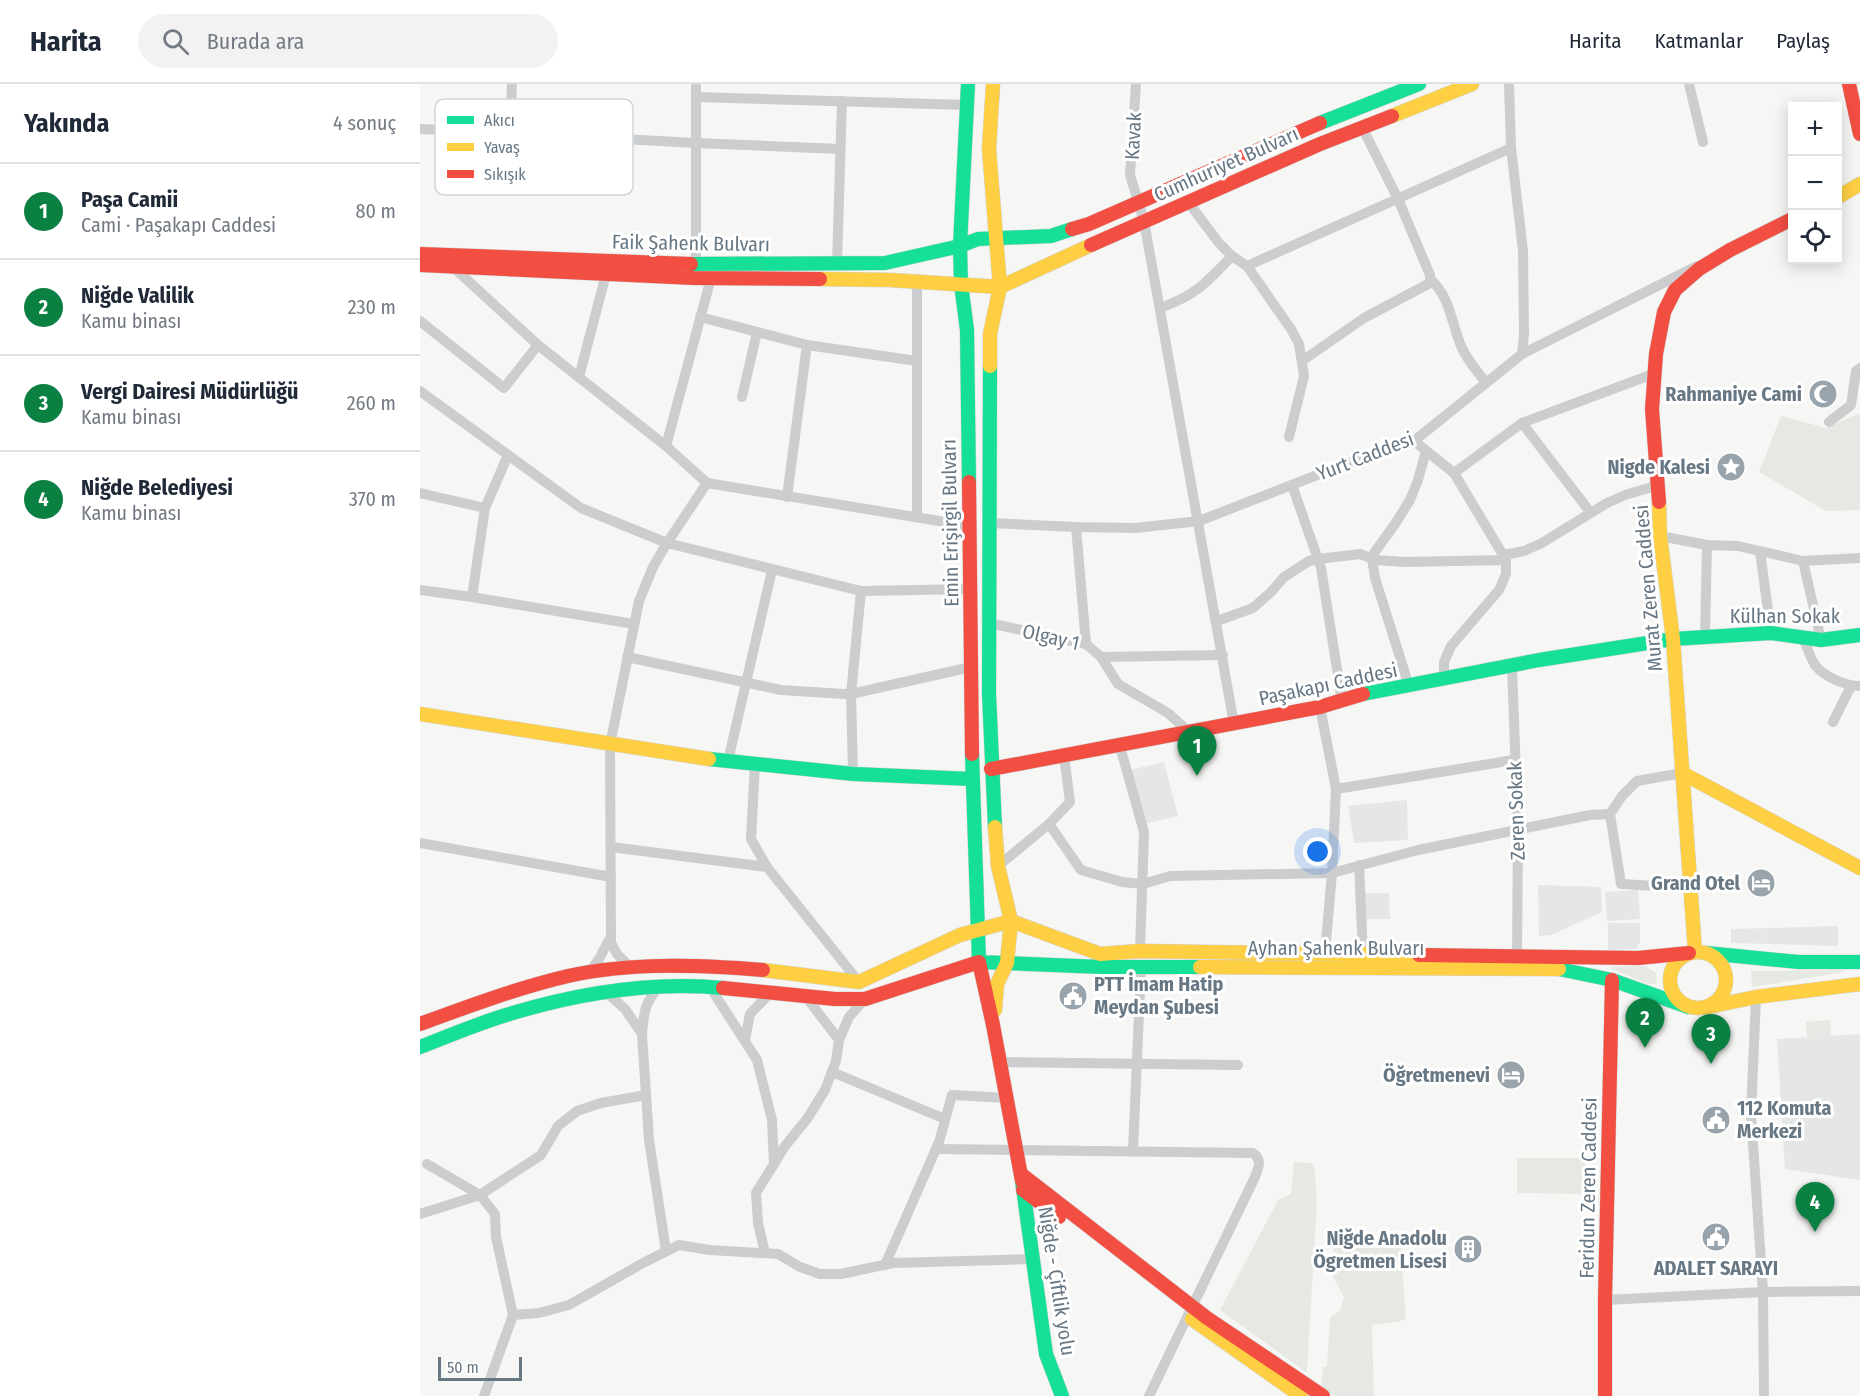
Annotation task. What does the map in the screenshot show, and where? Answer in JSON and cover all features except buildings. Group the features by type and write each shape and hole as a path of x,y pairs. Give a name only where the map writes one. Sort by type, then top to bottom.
{"main road":[{"name":"Emin Erişirgil Bulvarı","path":"968,84 960,246 961,284 968,330 972,779 979,962 993,1025"},
{"name":"Emin Erişirgil Bulvarı","path":"993,84 989,149 1000,287 990,334 991,769 998,866 1011,921 1007,963 997,984 993,1025"},
{"name":"Cumhuriyet Bulvarı","path":"960,246 978,239 1051,236 1089,225 1292,134 1419,84"},
{"name":"Cumhuriyet Bulvarı","path":"1000,287 1144,221 1362,127 1472,84"},
{"path":"1849,84 1860,134"},
{"path":"1842,195 1860,184"},
{"name":"Murat Zeren Caddesi","path":"1696,952 1673,639 1660,536 1659,486 1652,409 1653,374 1659,333 1670,298 1684,280 1730,250 1788,221"},
{"name":"Faik Şahenk Bulvarı","path":"420,254 696,264 885,263 960,246"},
{"name":"Faik Şahenk Bulvarı","path":"420,265 711,278 917,282 1000,287"},
{"name":"Külhan Sokak","path":"1673,639 1771,633 1821,640 1860,635"},
{"name":"Paşakapı Caddesi","path":"991,769 1119,743 1320,707 1368,693 1673,639"},
{"path":"420,714 610,745 728,761 853,774 972,779"},
{"path":"1682,772 1856,866 1860,851"},
{"path":"420,1024 499,995 569,976 631,968 710,966 777,971 860,982 960,935 1011,921"},
{"name":"Ayhan Şahenk Bulvarı","path":"1011,921 1100,954 1140,951 1638,958 1696,952 1783,961 1860,962"},
{"path":"1694,1007 1718,1001 1726,982 1724,969 1720,963 1715,958 1696,952 1678,960 1670,977 1674,995 1694,1007 1721,1006 1756,997 1860,984"},
{"path":"420,1047 505,1015 574,997 606,992 710,987 806,997 865,999 979,962"},
{"name":"Ayhan Şahenk Bulvarı","path":"979,962 1141,968 1564,969 1612,980 1694,1007"},
{"name":"Feridun Zeren Caddesi","path":"1605,1396 1612,980"},
{"name":"Niğde - Çiftlik yolu","path":"993,1025 1023,1190 1046,1354 1062,1396"},
{"path":"1020,1172 1191,1312"},
{"path":"1023,1190 1191,1312 1311,1394"}],"street":[{"path":"511,99 512,84"},
{"path":"696,84 696,264"},
{"name":"Kavak","path":"1136,84 1130,175 1144,221 1200,521 1234,723"},
{"path":"1509,84 1511,148 1523,251 1522,354"},
{"path":"1689,84 1703,142"},
{"path":"696,97 967,105"},
{"path":"837,263 842,101"},
{"path":"1362,127 1398,199 1430,279 1439,286 1444,297 1462,349 1486,383"},
{"path":"420,129 435,130"},
{"path":"633,140 840,149"},
{"path":"1247,266 1511,148"},
{"path":"1188,202 1201,221 1232,256 1247,266 1291,328 1299,344 1304,376 1289,437"},
{"name":"Yurt Caddesi","path":"989,523 1136,528 1200,521 1377,452 1414,441 1522,354 1730,250"},
{"path":"1160,308 1181,300 1201,288 1232,256"},
{"path":"453,267 538,345 666,446 708,483 970,526"},
{"path":"579,377 606,274"},
{"path":"666,446 711,278"},
{"path":"1302,361 1364,318 1430,284 1430,279"},
{"path":"917,282 917,518"},
{"path":"700,316 807,345 917,361"},
{"path":"420,321 504,388 538,345"},
{"path":"742,397 757,332"},
{"path":"787,497 807,345"},
{"path":"1829,422 1851,405 1856,370 1860,368"},
{"path":"1454,473 1522,423 1653,374"},
{"path":"420,391 581,508 667,543 861,591 970,589"},
{"path":"1522,423 1590,512"},
{"path":"1414,441 1454,473 1505,557 1506,574 1499,590 1451,646 1444,662 1444,679"},
{"path":"1409,686 1375,578 1372,558 1410,500 1426,451"},
{"path":"472,597 485,508 508,455"},
{"path":"631,968 617,954 611,943 610,745 639,601 667,543 708,483"},
{"path":"1293,484 1318,559 1328,606 1342,701"},
{"path":"1217,621 1253,608 1284,577 1309,561 1360,554 1372,558 1405,562 1505,557 1542,543 1590,512 1625,495 1659,486"},
{"path":"420,493 485,508"},
{"path":"1077,527 1086,644"},
{"path":"1660,536 1707,544 1738,546 1803,561 1860,558"},
{"path":"1705,636 1707,544"},
{"path":"1760,551 1771,633"},
{"path":"1803,561 1821,640"},
{"path":"728,761 772,570"},
{"path":"420,590 634,624"},
{"path":"853,774 851,694 861,591"},
{"name":"Olgay 1","path":"989,623 1086,644 1101,657 1118,684 1168,713 1188,730"},
{"path":"1803,638 1820,670 1855,686 1833,722"},
{"path":"1101,657 1223,655"},
{"path":"627,657 781,690 851,694 971,667"},
{"name":"Zeren Sokak","path":"1512,666 1518,830 1517,956"},
{"path":"1320,707 1336,789 1325,953"},
{"path":"1119,743 1144,832 1140,951"},
{"path":"998,866 1048,824 1070,802 1064,756"},
{"path":"1336,789 1514,760"},
{"path":"755,764 751,839 767,867 860,982"},
{"path":"1682,772 1636,781 1610,813 1621,884 1691,888"},
{"path":"1048,824 1081,870 1122,882 1143,884 1170,876 1332,873 1418,850 1590,815 1610,813"},
{"path":"420,843 611,877"},
{"path":"611,847 767,867"},
{"path":"1359,865 1362,954"},
{"path":"588,974 611,935"},
{"path":"1133,1151 1141,968"},
{"path":"710,987 757,1060 772,1120 774,1164"},
{"path":"658,988 644,1010 642,1034 649,1140 666,1251"},
{"path":"606,992 625,1009 642,1034"},
{"path":"745,1040 750,1014 771,992"},
{"path":"806,997 839,1040"},
{"path":"1756,997 1751,1114 1762,1292 1764,1396"},
{"path":"765,1253 758,1223 756,1193 785,1146 819,1100 832,1072 839,1040 849,1017 865,999"},
{"path":"1000,1062 1238,1065"},
{"path":"832,1072 945,1119"},
{"path":"420,1214 480,1195 542,1155 558,1125 577,1111 601,1103 646,1095"},
{"path":"885,1265 936,1149 952,1095 1007,1098"},
{"path":"936,1149 1253,1153 1260,1160 1255,1177 1149,1396"},
{"path":"427,1164 480,1195 495,1214 496,1237 513,1315 484,1396"},
{"path":"513,1315 539,1313 569,1305 679,1245 710,1250 778,1254 800,1267 820,1274 841,1274 885,1265 1033,1259"},
{"path":"1605,1300 1762,1292 1860,1291"}],"shaded area":[{"path":"1860,413 1860,510 1826,511 1759,472 1781,416 1826,428"},
{"path":"1164,762 1178,816 1144,824 1130,770"},
{"path":"1407,800 1408,840 1354,843 1348,806"},
{"path":"1538,885 1601,887 1602,912 1551,935 1539,936"},
{"path":"1638,890 1640,919 1607,921 1605,892"},
{"path":"1363,893 1389,893 1390,919 1364,919"},
{"path":"1608,923 1640,923 1638,949 1608,950"},
{"path":"1838,926 1838,946 1731,943 1731,929"},
{"path":"1645,966 1656,973 1655,984 1648,984 1612,969 1613,967"},
{"path":"1844,970 1844,972 1752,987 1751,971"},
{"path":"1830,1020 1831,1036 1807,1037 1806,1022"},
{"path":"1860,1034 1860,1180 1785,1169 1777,1039"},
{"path":"1517,1158 1586,1158 1586,1194 1517,1193"},
{"path":"1294,1162 1314,1165 1317,1203 1306,1372 1220,1310 1278,1200 1291,1194"},
{"path":"1334,1248 1401,1248 1406,1318 1401,1321 1372,1325 1374,1396 1334,1396 1321,1386 1323,1367 1327,1367 1330,1317 1340,1311 1344,1297 1333,1276"}],"traffic: fast":[{"path":"968,84 960,246 961,284 967,330 969,482"},
{"path":"1320,123 1419,84"},
{"path":"691,264 885,263 960,246 978,239 1051,236 1072,229"},
{"path":"990,366 989,694 995,827"},
{"path":"1363,694 1539,660 1673,639 1771,633 1821,640 1860,635"},
{"path":"972,754 979,962 1102,967 1200,967"},
{"path":"709,759 854,774 972,779"},
{"path":"1706,953 1799,962 1860,962"},
{"path":"1559,969 1612,980 1688,1007"},
{"path":"420,1047 506,1015 586,995 668,986 723,988"},
{"path":"1022,1181 1046,1354 1062,1396"}],"traffic: slow":[{"path":"990,366 990,334 1000,287 989,149 993,84"},
{"path":"1392,116 1472,84"},
{"path":"1842,195 1860,184"},
{"path":"820,279 890,280 1000,287 1091,245"},
{"path":"1659,502 1660,536 1673,639 1695,952"},
{"path":"420,714 709,759"},
{"path":"1682,773 1860,868"},
{"path":"995,827 998,866 1011,921 1100,954 1140,951 1419,955"},
{"path":"763,970 859,982 960,935 1011,921 1007,963 997,984 995,1010"},
{"path":"1692,952 1704,952 1718,960 1726,974 1726,980 1724,991 1718,1000 1704,1008 1692,1008 1675,996 1670,986 1670,974 1682,957 1692,952"},
{"path":"1200,967 1559,969"},
{"path":"1708,1007 1756,997 1860,984"},
{"path":"1192,1319 1301,1396"}],"traffic: jam":[{"path":"1849,84 1860,134"},
{"path":"1091,245 1320,144 1392,116"},
{"path":"1072,229 1089,224 1320,123"},
{"path":"1659,502 1652,409 1656,354 1664,312 1675,290 1699,269 1730,250 1788,221"},
{"path":"420,254 691,264"},
{"path":"420,265 694,278 820,279"},
{"path":"969,482 972,754"},
{"path":"991,769 1320,707 1363,694"},
{"path":"1419,955 1638,958 1689,953"},
{"path":"723,988 835,999 865,999 979,962 1022,1181"},
{"path":"420,1024 530,986 568,976 616,968 665,966 763,970"},
{"path":"1605,1396 1612,980"},
{"path":"1021,1174 1207,1318 1323,1396"},
{"path":"1023,1190 1059,1217"}],"place":[{"name":"Rahmaniye Cami","path":"1823,394"},
{"name":"Nigde Kalesi","path":"1731,467"},
{"name":"Paşa Camii","path":"1197,776"},
{"name":"Grand Otel","path":"1761,883"},
{"name":"PTT İmam Hatip Meydan Şubesi","path":"1073,996"},
{"name":"Niğde Valilik","path":"1645,1048"},
{"name":"Vergi Dairesi Müdürlüğü","path":"1711,1064"},
{"name":"Öğretmenevi","path":"1511,1075"},
{"name":"112 Komuta Merkezi","path":"1716,1120"},
{"name":"Niğde Belediyesi","path":"1815,1232"},
{"name":"ADALET SARAYI","path":"1716,1237"},
{"name":"Niğde Anadolu Ögretmen Lisesi","path":"1468,1249"}]}
